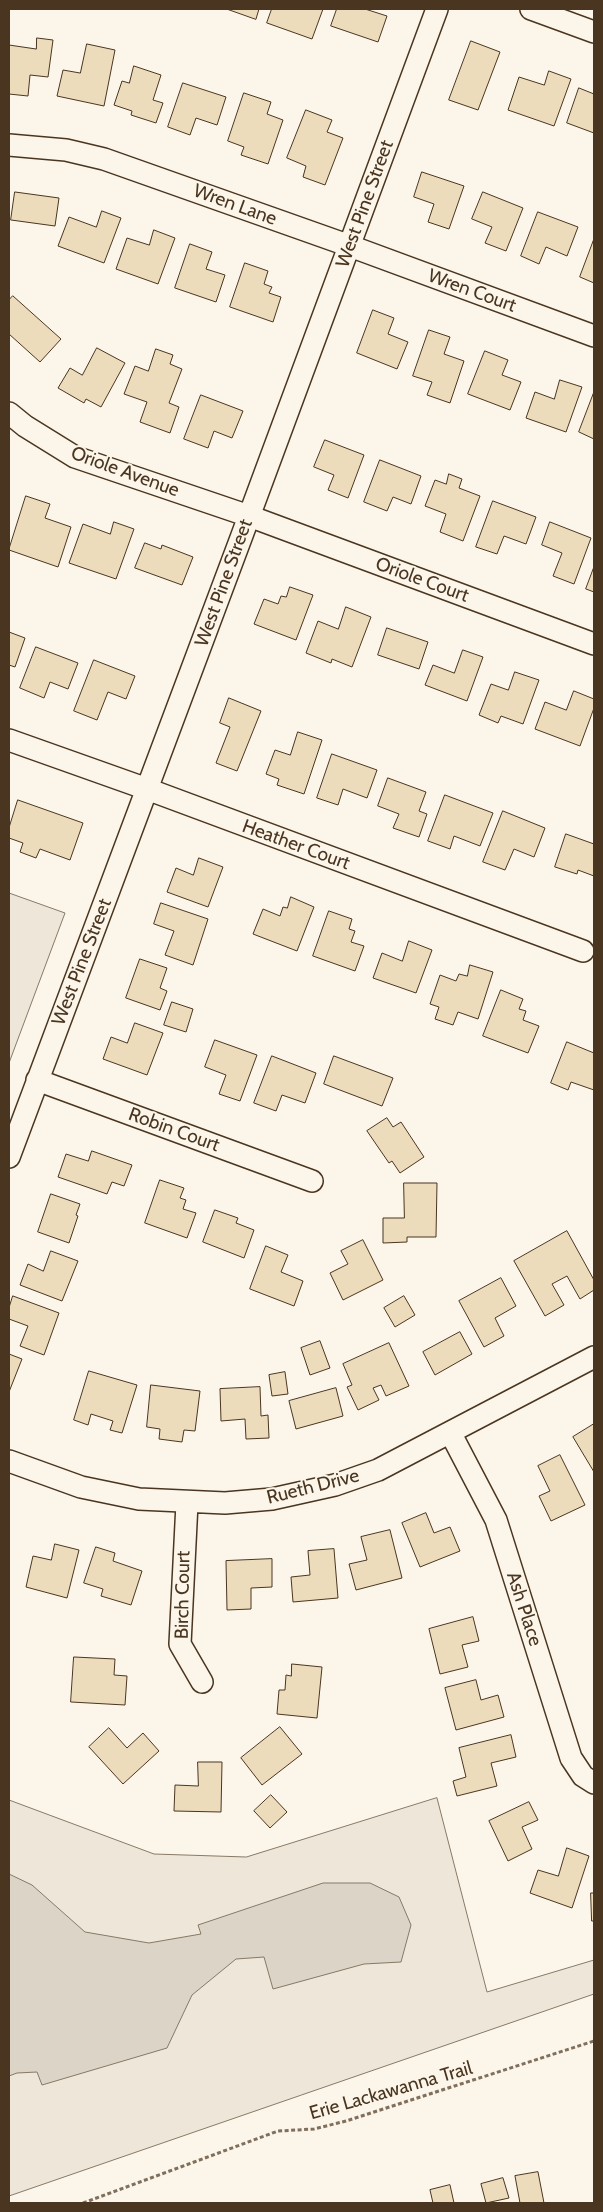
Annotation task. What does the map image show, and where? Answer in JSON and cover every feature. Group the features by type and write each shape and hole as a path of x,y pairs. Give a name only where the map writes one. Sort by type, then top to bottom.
{"street":[{"name":"West Pine Street","path":"9,1157 148,789 437,9"},
{"path":"530,9 594,32"},
{"name":"Wren Lane","path":"9,145 66,150 120,164 350,246"},
{"name":"Wren Court","path":"350,246 594,336"},
{"name":"Oriole Avenue","path":"9,413 24,426 75,457 249,516"},
{"name":"Oriole Court","path":"249,516 594,644"},
{"name":"Heather Court","path":"9,740 148,789 583,952"},
{"name":"Robin Court","path":"37,1080 312,1181"},
{"name":"Rueth Drive","path":"9,1461 100,1492 139,1499 187,1503 247,1502 315,1490 378,1470 451,1434 594,1357"},
{"name":"Ash Place","path":"451,1434 496,1520 571,1758 583,1776 594,1783"},
{"name":"Birch Court","path":"187,1503 180,1644 202,1682"}],"path":[{"name":"Erie Lackawanna Trail","path":"83,2203 278,2131 314,2129 346,2121 594,2042"}],"shaded area":[{"path":"9,893 65,913 9,1063"},
{"path":"437,1798 487,1992 594,1960 594,1994 9,2196 9,1800 154,1854 246,1857"},
{"path":"9,1874 32,1885 85,1932 149,1943 201,1934 198,1925 323,1883 370,1883 399,1897 411,1925 401,1962 364,1964 273,1989 264,1957 236,1959 192,1995 167,2048 42,2085 37,2072 17,2073 9,2076"}],"building":[{"path":"227,9 259,9 256,19"},
{"path":"272,9 323,9 312,39 267,23"},
{"path":"337,9 365,9 387,16 378,42 331,26"},
{"path":"37,38 53,40 48,77 30,75 28,96 9,94 9,45 36,49"},
{"path":"471,41 500,52 478,110 449,100"},
{"path":"87,44 115,50 104,106 57,96 63,70 80,73"},
{"path":"134,66 161,75 153,100 163,103 156,123 131,115 132,111 114,105 122,81 129,83"},
{"path":"549,71 571,79 554,126 508,110 519,77 544,85"},
{"path":"183,83 226,97 217,125 196,118 190,135 168,127"},
{"path":"579,88 594,94 594,133 567,123"},
{"path":"244,93 271,102 267,114 283,120 268,164 241,155 244,147 228,141"},
{"path":"306,110 332,120 327,132 343,138 325,185 303,177 306,166 287,158"},
{"path":"422,172 464,186 449,229 428,222 434,204 414,197"},
{"path":"15,192 59,198 55,226 11,220"},
{"path":"483,192 523,208 506,251 485,243 492,227 472,219"},
{"path":"102,211 121,218 104,263 58,246 69,217 96,227"},
{"path":"538,212 578,227 567,256 546,247 539,264 521,256"},
{"path":"154,230 175,238 158,284 116,269 127,238 149,245"},
{"path":"594,239 594,283 580,277"},
{"path":"190,244 212,252 206,269 225,275 216,302 175,288"},
{"path":"245,263 268,271 264,284 272,287 269,293 281,297 273,322 230,307"},
{"path":"13,296 61,339 40,362 9,334 9,300"},
{"path":"373,310 394,318 388,334 408,342 397,369 357,353"},
{"path":"429,330 450,337 444,354 464,361 450,403 427,395 432,382 413,376"},
{"path":"97,348 125,363 101,407 86,399 84,403 58,388 70,368 82,375"},
{"path":"156,349 173,355 170,364 182,369 169,403 179,407 170,433 140,422 147,402 124,394 135,366 148,371"},
{"path":"485,351 508,360 502,375 521,382 510,410 468,394"},
{"path":"560,380 582,387 566,432 526,418 535,392 554,399"},
{"path":"594,392 594,439 579,432"},
{"path":"201,395 243,411 232,438 214,431 208,448 184,439"},
{"path":"325,440 364,455 348,498 328,490 334,475 314,467"},
{"path":"380,460 421,476 411,504 393,497 387,511 364,502"},
{"path":"449,474 462,479 459,488 480,496 463,541 440,532 446,514 425,506 435,480 446,484"},
{"path":"26,496 50,504 45,518 71,527 58,567 9,550"},
{"path":"493,501 536,517 526,544 504,536 497,554 476,547"},
{"path":"114,522 134,529 116,579 69,563 83,524 110,534"},
{"path":"550,522 591,538 574,584 553,576 562,553 542,545"},
{"path":"145,543 161,549 162,545 193,557 182,585 135,568"},
{"path":"594,567 594,592 586,589"},
{"path":"290,587 313,595 296,640 254,624 264,599 278,604 281,596 286,597"},
{"path":"346,607 371,617 352,667 332,659 331,663 306,653 318,621 338,629"},
{"path":"387,628 428,642 419,669 378,655"},
{"path":"9,632 25,638 15,667 9,665"},
{"path":"36,647 78,663 68,689 50,682 44,698 20,688"},
{"path":"463,650 483,657 467,701 425,685 433,665 454,673"},
{"path":"94,660 135,676 126,699 108,692 97,720 74,711"},
{"path":"515,672 539,680 523,724 501,716 498,723 479,715 491,684 508,690"},
{"path":"574,691 594,699 594,708 580,746 535,729 545,702 566,710"},
{"path":"229,698 261,711 237,771 216,763 230,727 220,723"},
{"path":"298,732 322,740 304,794 277,785 279,779 266,774 275,750 290,755"},
{"path":"332,754 377,770 367,798 343,789 338,805 317,798"},
{"path":"388,778 426,792 419,811 427,814 419,837 393,828 399,814 378,806"},
{"path":"445,795 493,813 480,846 454,836 450,849 428,841"},
{"path":"18,800 83,823 70,860 40,849 36,858 20,852 23,843 9,838 9,828"},
{"path":"503,811 545,828 534,857 514,849 505,870 483,862"},
{"path":"566,834 594,844 594,876 578,870 577,874 555,867"},
{"path":"199,858 223,867 208,907 167,892 176,868 193,875"},
{"path":"291,897 314,907 297,951 253,934 263,909 280,916 283,907 287,908"},
{"path":"161,903 208,919 193,965 165,955 174,931 154,924"},
{"path":"329,911 352,919 349,929 355,931 351,942 364,946 355,971 313,956"},
{"path":"409,941 432,950 416,993 373,978 382,953 402,961"},
{"path":"140,959 167,968 160,988 167,991 160,1010 126,998"},
{"path":"470,965 493,972 478,1019 458,1012 453,1025 435,1019 439,1007 430,1004 440,975 456,981 459,974 467,976"},
{"path":"501,990 523,999 519,1009 526,1011 523,1020 539,1026 528,1053 483,1036"},
{"path":"172,1002 193,1009 186,1032 164,1025"},
{"path":"135,1023 163,1033 147,1075 103,1059 111,1037 127,1043"},
{"path":"215,1040 257,1055 240,1101 219,1094 226,1075 205,1067"},
{"path":"567,1042 594,1053 594,1090 571,1082 568,1090 551,1083"},
{"path":"272,1056 316,1073 305,1103 282,1095 276,1111 254,1103"},
{"path":"334,1056 393,1078 382,1106 324,1084"},
{"path":"387,1118 393,1127 401,1122 424,1157 400,1173 392,1161 389,1163 367,1131"},
{"path":"92,1151 132,1165 124,1186 112,1182 107,1194 58,1177 66,1154 88,1161"},
{"path":"160,1180 184,1188 180,1198 186,1200 183,1209 196,1213 187,1238 145,1223"},
{"path":"404,1183 437,1183 436,1237 407,1237 407,1242 383,1243 383,1218 404,1218"},
{"path":"51,1194 80,1204 69,1243 38,1232"},
{"path":"215,1210 238,1218 236,1223 254,1230 244,1258 203,1242"},
{"path":"567,1231 594,1280 594,1290 580,1299 567,1276 552,1284 564,1305 545,1316 514,1261"},
{"path":"363,1240 383,1280 343,1300 330,1273 348,1264 341,1251"},
{"path":"266,1246 288,1255 281,1272 303,1281 294,1306 250,1289"},
{"path":"51,1251 78,1261 62,1301 20,1285 28,1264 43,1271"},
{"path":"501,1278 516,1306 495,1318 504,1336 484,1347 459,1301"},
{"path":"13,1296 59,1313 44,1355 20,1346 28,1326 9,1319 9,1308"},
{"path":"404,1296 415,1315 395,1327 384,1308"},
{"path":"460,1332 472,1354 435,1375 423,1352"},
{"path":"320,1341 330,1368 310,1375 301,1348"},
{"path":"389,1343 409,1386 386,1396 381,1385 373,1388 379,1400 358,1410 347,1387 352,1385 343,1364"},
{"path":"9,1354 22,1359 9,1392"},
{"path":"89,1371 137,1385 122,1433 110,1430 113,1421 91,1414 88,1425 74,1420"},
{"path":"285,1372 288,1394 272,1396 269,1375"},
{"path":"151,1385 200,1391 195,1431 184,1430 182,1442 159,1439 160,1429 147,1427"},
{"path":"260,1387 261,1416 268,1415 269,1438 246,1439 245,1419 221,1421 220,1389"},
{"path":"336,1388 343,1416 296,1429 289,1401"},
{"path":"594,1424 594,1472 573,1437"},
{"path":"560,1455 585,1505 551,1521 539,1496 550,1491 538,1466"},
{"path":"426,1513 434,1533 450,1527 460,1551 420,1567 402,1523"},
{"path":"390,1530 402,1578 356,1590 349,1564 367,1560 361,1537"},
{"path":"55,1544 79,1550 67,1598 26,1587 33,1556 51,1560"},
{"path":"96,1547 115,1553 113,1561 142,1571 131,1605 101,1596 103,1589 84,1583"},
{"path":"334,1549 338,1598 293,1602 291,1577 310,1575 308,1551"},
{"path":"272,1559 272,1587 251,1588 251,1609 227,1610 226,1561"},
{"path":"473,1617 479,1641 462,1645 468,1667 440,1674 429,1629"},
{"path":"74,1657 115,1659 114,1675 127,1676 125,1705 71,1702"},
{"path":"292,1664 322,1667 317,1718 277,1714 279,1690 285,1690 286,1675 291,1676"},
{"path":"476,1680 481,1700 498,1695 504,1717 456,1730 445,1688"},
{"path":"280,1727 302,1754 262,1785 241,1758"},
{"path":"109,1728 127,1748 143,1733 159,1751 123,1784 89,1747"},
{"path":"511,1735 516,1757 491,1763 497,1786 457,1796 453,1781 466,1777 459,1748"},
{"path":"198,1762 222,1762 221,1812 174,1811 175,1785 198,1786"},
{"path":"271,1795 287,1812 270,1828 254,1811"},
{"path":"529,1802 538,1820 522,1827 532,1849 508,1861 489,1821"},
{"path":"567,1848 589,1856 572,1908 530,1893 538,1870 558,1876"},
{"path":"591,1893 594,1893 594,1921 592,1921"},
{"path":"538,2172 544,2203 520,2203 515,2176"},
{"path":"503,2178 509,2198 486,2203 481,2184"},
{"path":"450,2185 454,2203 433,2203 430,2190"}]}
